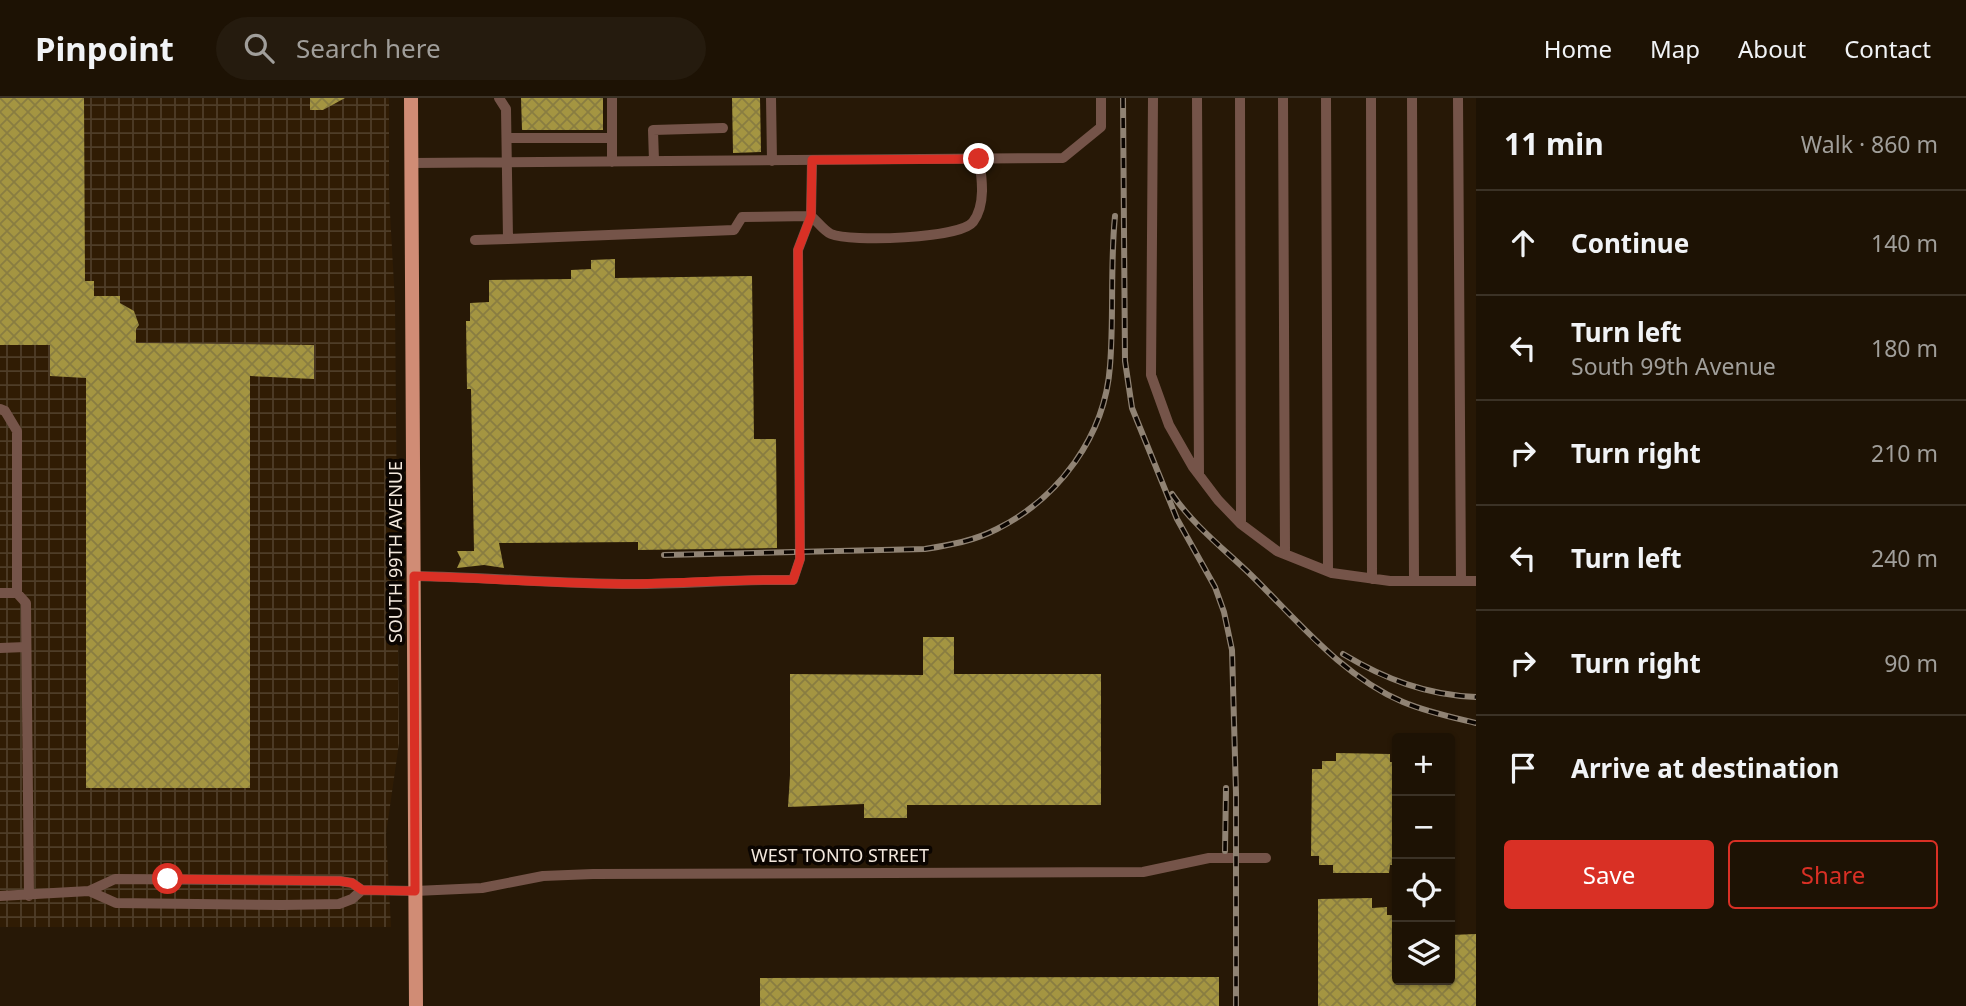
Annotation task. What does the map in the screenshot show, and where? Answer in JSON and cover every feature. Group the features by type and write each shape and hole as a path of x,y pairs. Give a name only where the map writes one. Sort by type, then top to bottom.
{"main road":[{"name":"SOUTH 99TH AVENUE","path":"411,98 416,1006"}],"street":[{"path":"499,98 506,109 508,239"},
{"path":"612,98 612,162"},
{"path":"771,98 772,161"},
{"path":"411,163 1063,159 1101,127 1101,98"},
{"path":"1153,98 1151,375 1169,425 1199,475 1241,524 1277,551 1328,571 1372,579 1476,581"},
{"path":"1197,98 1199,475"},
{"path":"1240,98 1241,524"},
{"path":"1283,98 1284,554"},
{"path":"1326,98 1328,571"},
{"path":"1371,98 1372,579"},
{"path":"1412,98 1414,581"},
{"path":"1458,98 1461,581"},
{"path":"654,161 653,130 723,128"},
{"path":"507,138 612,138"},
{"path":"475,240 734,230 742,217 811,216 831,234 876,238 929,236 968,226 974,221 981,203 982,178 979,159"},
{"path":"414,576 622,584 793,580 800,559 798,250 811,216 812,160"},
{"path":"0,409 5,411 17,431 17,593 26,603 29,896"},
{"path":"0,593 17,593"},
{"path":"0,648 26,648"},
{"name":"WEST TONTO STREET","path":"362,890 482,888 542,876 593,874 1143,872 1209,858 1266,858"},
{"path":"0,896 89,891 115,879 340,881 352,883 362,890 352,900 339,904 282,905 117,903 89,891"}],"shaded area":[{"path":"0,98 389,98 389,195 395,303 399,743 386,834 391,927 0,927"}],"building":[{"path":"0,98 84,98 85,281 94,281 94,296 120,296 120,303 134,311 139,325 136,329 136,343 314,345 314,379 250,376 250,788 86,788 86,378 50,376 50,345 0,345"},
{"path":"310,98 345,98 323,110 310,110"},
{"path":"521,98 603,98 603,130 522,130"},
{"path":"732,98 760,98 761,152 733,153"},
{"path":"615,259 615,278 752,276 754,439 776,439 777,548 638,550 638,542 499,543 504,568 484,565 457,568 461,559 457,551 474,551 471,389 467,389 466,321 470,321 470,303 489,302 489,280 571,279 571,270 591,269 591,260"},
{"path":"923,637 954,637 954,674 1101,674 1101,805 907,805 907,818 864,818 864,804 788,807 790,674 923,675"},
{"path":"1336,753 1390,754 1392,865 1389,873 1333,873 1333,865 1319,865 1319,856 1311,856 1312,769 1322,769 1322,761 1336,761"},
{"path":"1372,898 1372,908 1387,907 1387,915 1392,915 1392,985 1455,985 1455,935 1476,934 1476,1006 1318,1006 1318,899"},
{"path":"1219,977 1219,1006 760,1006 760,978"}],"railway":[{"path":"1123,98 1125,361 1132,408 1177,519 1215,587 1224,612 1232,650 1236,793 1236,1006"},
{"path":"664,555 925,549 980,537 1019,516 1059,482 1075,462 1099,417 1110,366 1115,216"},
{"path":"1172,494 1210,537 1340,663 1381,691 1412,706 1476,723"},
{"path":"1343,654 1406,684 1440,693 1476,697"},
{"path":"1225,851 1226,788"}],"route":[{"path":"168,879 340,881 352,883 362,890 415,891 414,576 498,578 549,583 635,584 793,580 800,559 798,250 811,216 812,160 979,159"}]}
